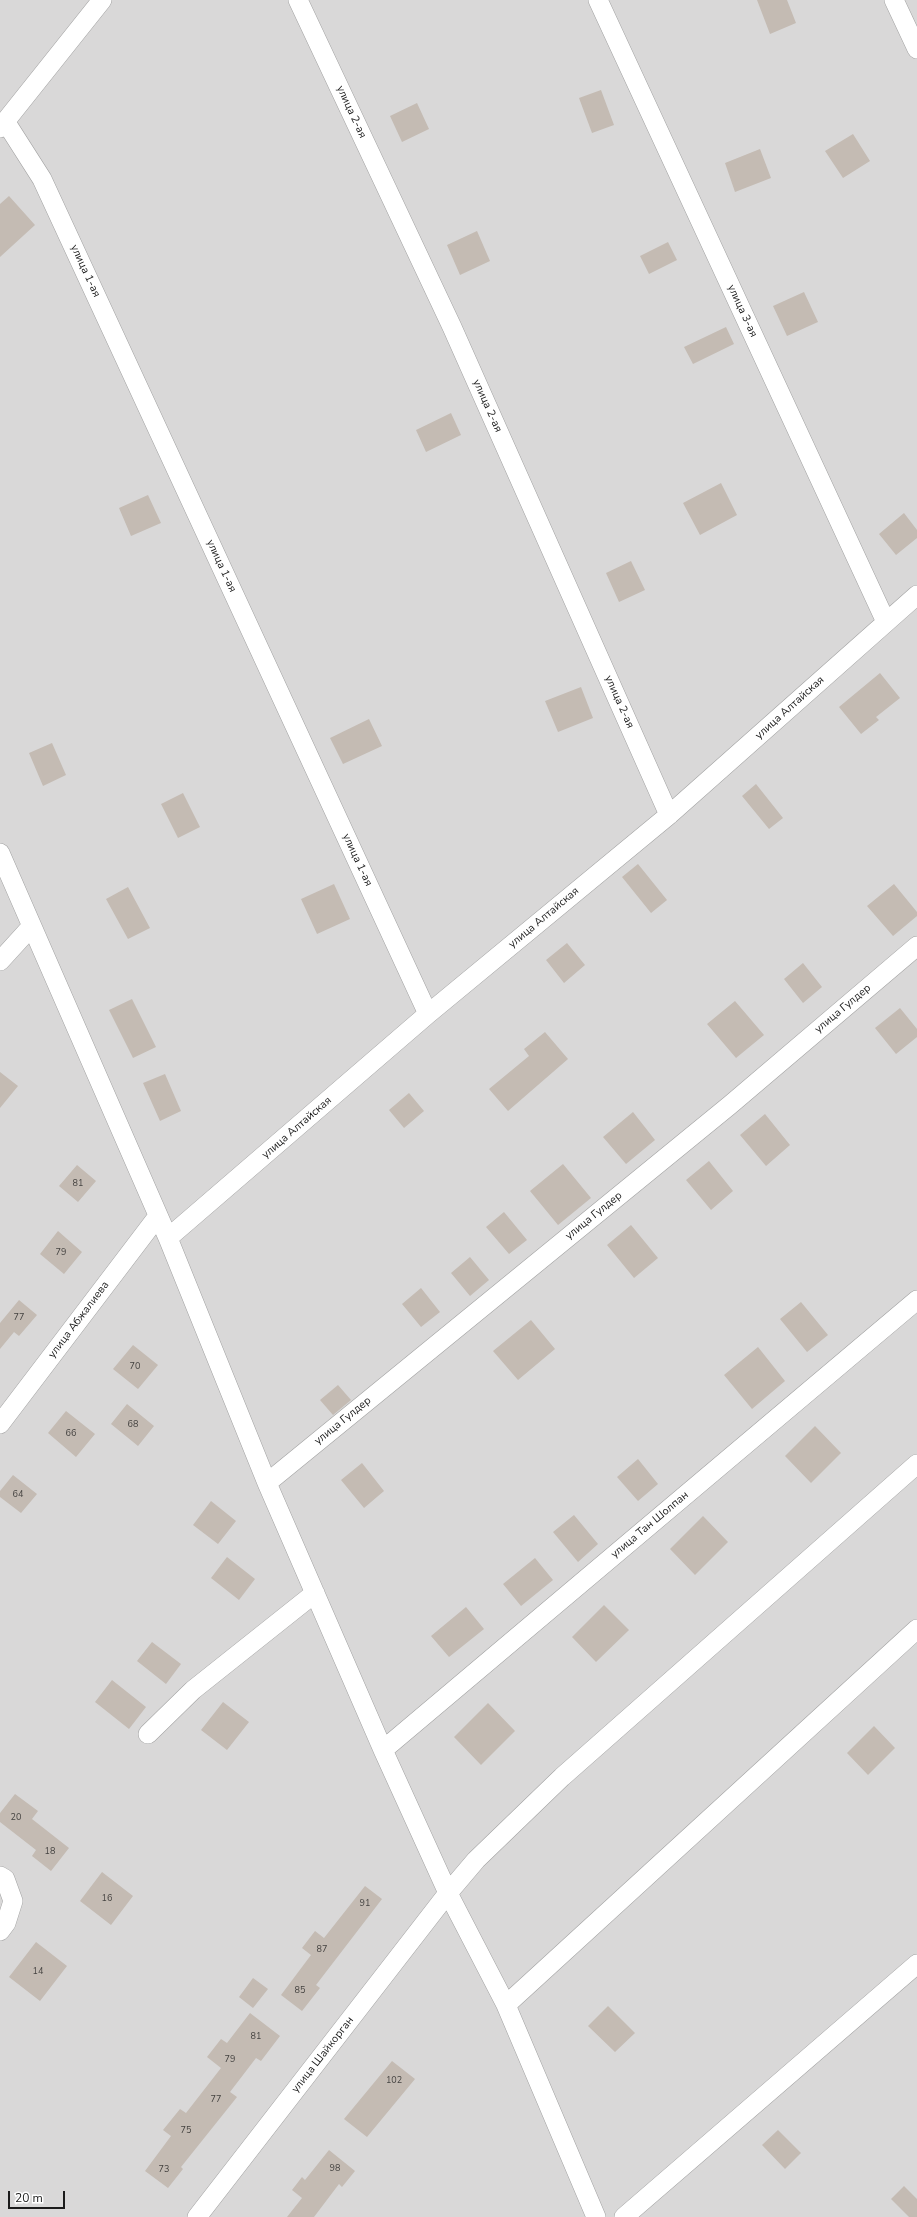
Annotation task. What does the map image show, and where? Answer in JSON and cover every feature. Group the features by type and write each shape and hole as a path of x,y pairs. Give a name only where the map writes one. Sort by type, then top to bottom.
{"street":[{"path":"3,124 102,0"},
{"name":"улица 2-ая","path":"298,0 452,327 669,814"},
{"name":"улица 3-ая","path":"598,0 886,622"},
{"path":"894,0 917,50"},
{"name":"улица 1-ая","path":"3,124 42,179 428,1014"},
{"name":"улица Алтайская","path":"168,1238 428,1014 669,814 917,595"},
{"path":"0,853 168,1238 267,1483 383,1750 448,1892 506,2005 596,2217"},
{"path":"0,961 31,927"},
{"name":"улица Гулдер","path":"267,1483 730,1105 917,946"},
{"name":"улица Абжалиева","path":"0,1424 158,1216"},
{"name":"улица Тан Шолпан","path":"383,1750 917,1300"},
{"name":"улица Шайкорган","path":"197,2217 448,1892 476,1860 562,1776 917,1464"},
{"path":"148,1734 193,1690 315,1594"},
{"path":"506,2005 917,1629"},
{"path":"0,1876 5,1879 13,1901 6,1923 0,1930"},
{"path":"624,2217 917,1964"}],"shaded area":[{"path":"0,0 917,0 917,2217 0,2217"}],"building":[{"path":"757,0 787,0 796,23 770,34"},
{"path":"601,90 614,125 592,133 579,98"},
{"path":"417,103 429,129 402,142 390,116"},
{"path":"853,134 870,161 843,178 825,151"},
{"path":"760,149 771,178 735,192 725,163"},
{"path":"9,196 35,225 0,257 0,204"},
{"path":"477,231 490,261 460,275 447,245"},
{"path":"668,242 677,260 649,274 640,256"},
{"path":"804,292 818,322 787,336 773,306"},
{"path":"726,327 734,344 693,364 684,347"},
{"path":"451,413 461,435 426,452 416,430"},
{"path":"721,483 737,515 700,535 683,503"},
{"path":"148,495 161,523 131,536 119,508"},
{"path":"904,513 917,530 917,538 896,555 879,534"},
{"path":"631,561 645,590 619,602 606,573"},
{"path":"880,673 900,698 876,717 879,720 861,734 839,707"},
{"path":"581,687 593,718 558,732 545,701"},
{"path":"369,719 382,746 343,764 330,738"},
{"path":"52,743 66,775 43,786 29,753"},
{"path":"756,784 783,818 769,829 742,796"},
{"path":"183,793 200,827 178,838 161,804"},
{"path":"638,864 667,900 651,913 622,877"},
{"path":"334,884 350,919 317,934 301,899"},
{"path":"894,884 917,912 917,916 893,936 867,906"},
{"path":"128,887 150,928 128,939 106,899"},
{"path":"567,943 585,965 564,983 546,960"},
{"path":"803,963 822,987 803,1003 784,979"},
{"path":"132,999 156,1047 133,1058 109,1010"},
{"path":"735,1001 764,1035 736,1058 707,1024"},
{"path":"900,1008 917,1029 917,1037 896,1054 875,1028"},
{"path":"545,1032 568,1059 508,1111 489,1089 529,1056 524,1049"},
{"path":"0,1072 18,1086 0,1108"},
{"path":"165,1074 181,1111 160,1121 143,1083"},
{"path":"409,1093 424,1111 404,1128 389,1110"},
{"path":"633,1112 655,1140 626,1164 603,1137"},
{"path":"765,1114 790,1145 766,1166 740,1135"},
{"path":"709,1161 733,1191 711,1210 686,1180"},
{"path":"563,1164 591,1198 558,1225 530,1191"},
{"path":"77,1165 96,1181 78,1202 59,1186"},
{"path":"504,1212 527,1240 509,1254 486,1227"},
{"path":"631,1225 658,1258 634,1278 607,1245"},
{"path":"58,1231 82,1252 64,1274 40,1254"},
{"path":"470,1257 489,1280 470,1296 451,1273"},
{"path":"421,1288 440,1312 421,1327 402,1304"},
{"path":"19,1300 37,1315 19,1336 14,1332 0,1349 0,1323"},
{"path":"801,1302 828,1335 807,1352 780,1319"},
{"path":"531,1320 555,1349 518,1380 493,1351"},
{"path":"133,1345 158,1365 138,1389 113,1369"},
{"path":"758,1347 785,1381 752,1409 724,1375"},
{"path":"338,1385 351,1400 333,1415 320,1400"},
{"path":"127,1404 154,1426 138,1446 111,1424"},
{"path":"66,1411 95,1434 76,1457 48,1433"},
{"path":"815,1426 841,1453 811,1483 785,1456"},
{"path":"638,1459 658,1484 638,1501 617,1477"},
{"path":"362,1463 384,1491 364,1508 341,1480"},
{"path":"13,1475 37,1494 21,1513 0,1497 0,1491"},
{"path":"211,1501 236,1521 218,1544 193,1525"},
{"path":"574,1515 598,1544 578,1562 553,1532"},
{"path":"703,1516 728,1542 695,1575 670,1549"},
{"path":"227,1557 255,1579 239,1600 211,1578"},
{"path":"535,1558 553,1580 521,1606 503,1584"},
{"path":"604,1605 629,1630 596,1662 572,1637"},
{"path":"466,1607 484,1629 449,1657 431,1636"},
{"path":"152,1642 181,1664 166,1684 137,1661"},
{"path":"112,1680 146,1707 129,1729 95,1702"},
{"path":"223,1702 249,1722 227,1750 201,1730"},
{"path":"488,1703 515,1731 481,1765 454,1737"},
{"path":"874,1726 895,1748 868,1775 847,1753"},
{"path":"15,1794 38,1811 32,1819 69,1848 51,1871 32,1856 36,1850 0,1822 0,1813"},
{"path":"102,1872 133,1896 111,1925 80,1901"},
{"path":"365,1886 382,1899 316,1985 320,1988 302,2011 281,1995 311,1955 302,1948 315,1931 324,1938"},
{"path":"36,1942 67,1966 40,2001 9,1977"},
{"path":"253,1978 268,1989 253,2008 239,1997"},
{"path":"608,2006 635,2033 615,2052 588,2026"},
{"path":"250,2013 280,2036 261,2061 256,2058 230,2092 237,2097 181,2167 183,2169 168,2188 145,2171 171,2136 163,2130 180,2109 186,2113 221,2068 207,2057 221,2039 227,2043"},
{"path":"392,2061 415,2079 367,2137 344,2119"},
{"path":"778,2130 801,2153 785,2169 762,2145"},
{"path":"329,2150 355,2171 342,2187 339,2184 314,2217 287,2217 302,2198 292,2190 302,2177 305,2180"},
{"path":"904,2186 917,2199 917,2217 909,2217 891,2199"}]}
